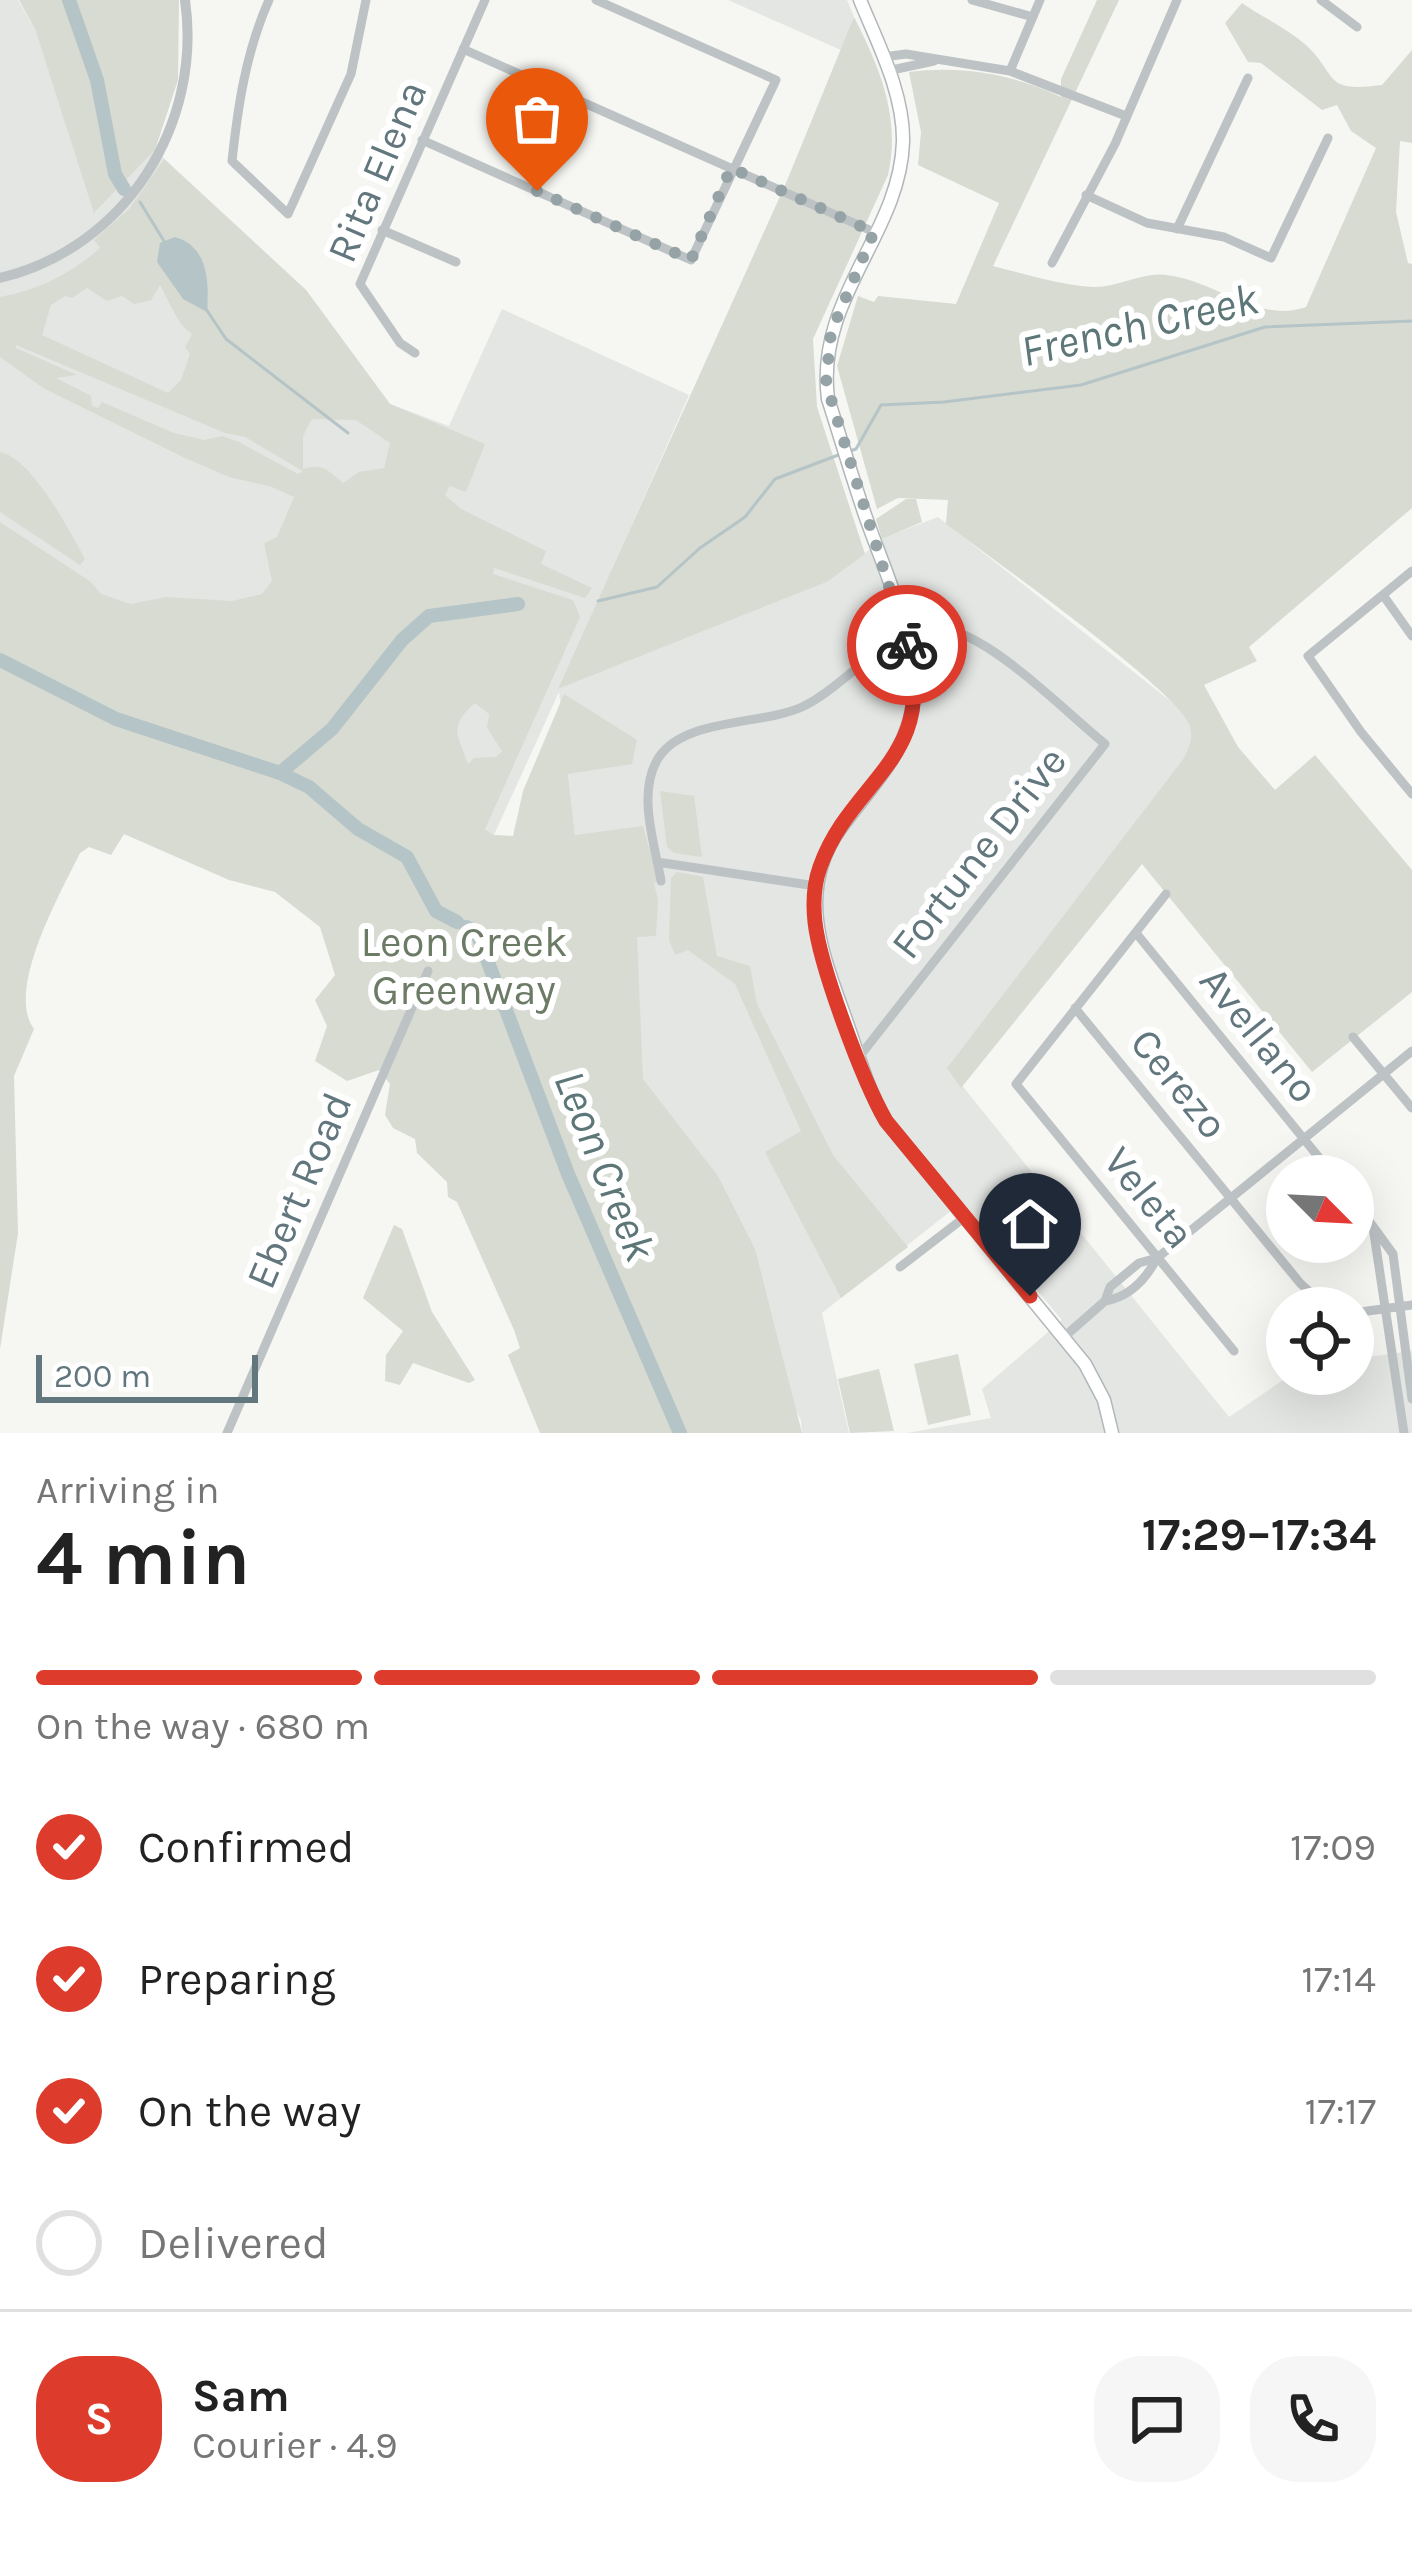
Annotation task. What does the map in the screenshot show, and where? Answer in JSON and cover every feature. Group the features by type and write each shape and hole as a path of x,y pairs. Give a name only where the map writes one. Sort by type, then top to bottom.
{"main road":[{"path":"860,0 901,113 903,142 895,185 829,343 826,383 904,634 914,688 908,729 889,766 832,842 816,886 818,940 886,1121 1064,1336 1095,1380 1112,1433"}],"street":[{"path":"0,278 60,254 103,226 153,166 182,94 189,43 185,0"},
{"path":"269,0 238,104 232,161 288,214 351,74 366,0"},
{"name":"Rita Elena","path":"415,353 400,344 360,288 361,277 485,0"},
{"path":"422,140 691,260 776,80 596,0"},
{"path":"972,0 1033,16"},
{"path":"1010,71 1040,0"},
{"path":"1052,263 1178,0"},
{"path":"1321,0 1358,27"},
{"path":"463,49 874,232"},
{"path":"885,64 934,61 1010,71 1126,116"},
{"path":"1177,229 1248,78"},
{"path":"1086,195 1147,223 1224,237 1271,258 1328,138"},
{"path":"382,230 456,262"},
{"path":"1412,571 1308,656 1412,794"},
{"path":"1384,595 1412,636"},
{"name":"Fortune Drive","path":"859,1057 1105,744 980,642 942,629 904,634"},
{"path":"661,881 648,791 658,757 668,746 693,733 799,708 904,634"},
{"path":"658,862 816,886"},
{"path":"1076,1008 1166,894"},
{"name":"Avellano","path":"1136,933 1317,1155"},
{"name":"Ebert Road","path":"227,1433 428,971"},
{"name":"Veleta","path":"1076,1008 1016,1084 1234,1351"},
{"name":"Cerezo","path":"1076,1008 1304,1287"},
{"path":"1353,1037 1412,1108"},
{"path":"1064,1336 1105,1301 1110,1287 1157,1258 1412,1051"},
{"path":"901,1267 964,1217"},
{"path":"1374,1225 1393,1254 1412,1400"},
{"path":"1374,1235 1404,1433"},
{"path":"1105,1301 1120,1299 1157,1258"},
{"path":"1130,1271 1140,1282"},
{"path":"1374,1310 1412,1305"},
{"path":"1390,1340 1404,1339"},
{"path":"1395,1374 1408,1372"}],"shaded area":[{"path":"0,0 18,0 35,29 95,212 155,150 306,290 390,404 449,426 502,309 689,395 560,688 827,582 886,537 938,517 1212,734 948,1068 1229,1417 1266,1392 1374,1395 1374,1356 1412,1351 1412,1433 907,1433 991,1418 982,1389 1062,1320 962,1202 822,1313 849,1433 802,1433 801,1420 610,1064 588,953 559,692 494,835 341,734 0,562"},
{"path":"728,0 847,0 854,17 843,51"},
{"path":"175,237 201,257 207,278 207,312 183,299 157,262 160,243"}],"green space":[{"path":"19,0 179,0 178,80 155,150 94,213 35,29"},
{"path":"1097,0 1119,0 993,266 1093,287 1166,275 1270,310 1306,307 1376,148 1351,131 1337,105 1322,110 1261,63 1248,62 1225,23 1242,3 1299,39 1334,80 1349,86 1382,85 1412,50 1412,143 1400,141 1396,212 1412,264 1412,508 1249,647 1257,661 1204,685 1238,747 1275,790 1315,755 1412,870 1412,992 1312,1072 1142,864 961,1088 947,1068 1184,758 1190,729 1176,706 1117,653 946,524 948,500 898,498 877,509 837,366 858,296 874,302 878,296 956,304 999,203 918,165 921,132 909,72 986,73 1061,97 1061,79"},
{"path":"854,17 886,94 891,154 888,175 813,339 817,407 865,554 827,582 558,689 786,183"},
{"name":"Leon Creek Greenway","path":"164,159 306,290 390,404 485,444 466,492 450,486 445,495 461,509 546,551 541,564 592,588 585,598 494,568 493,574 573,600 580,617 485,829 494,835 513,836 523,791 564,694 637,740 632,764 568,774 575,835 643,826 658,880 654,883 658,900 656,936 637,937 643,1079 718,1176 755,1249 802,1433 540,1433 508,1355 520,1348 514,1330 457,1202 448,1197 447,1182 417,1153 415,1139 393,1128 385,1115 390,1084 379,1070 347,1081 315,1061 327,1026 315,1000 335,975 320,927 275,892 229,880 124,834 111,855 89,847 80,853 31,966 27,1012 34,1029 14,1076 18,1233 0,1349 0,522 91,582 101,594 131,604 166,597 232,601 262,594 272,581 264,543 277,537 294,497 185,458 43,388 0,357 0,297 41,285 77,266 100,248 94,240 130,208","holes":["160,285 192,334 185,347 190,354 181,380 168,393 42,335 51,305 87,288 107,301 122,296 134,304 151,300","16,348 245,437 303,471 298,474 222,436 204,440 174,433 102,402 98,408 92,406 91,396 56,378 77,375","312,419 356,420 390,443 384,468 359,472 343,483 324,469 303,469 303,436","475,703 489,714 487,728 502,751 468,764 457,731 461,718"]},
{"path":"0,452 25,467 37,481 85,559 80,565 0,512"},
{"path":"906,499 916,499 922,522 882,539 876,519"},
{"path":"660,791 694,796 702,857 674,853 667,847"},
{"path":"677,872 703,877 717,956 750,966 757,1004 833,1155 908,1247 841,1298 765,1152 801,1131 735,984 688,950 675,955 669,940 671,878"},
{"path":"394,1225 402,1229 432,1312 475,1380 469,1383 413,1363 400,1385 385,1381 386,1355 403,1331 363,1298"},
{"path":"958,1354 971,1415 928,1425 914,1364"},
{"path":"879,1369 894,1431 850,1433 838,1379"}],"waterway":[{"path":"69,0 97,80 115,174 124,189"},
{"path":"140,202 164,241"},
{"path":"206,309 226,339 348,433"},
{"name":"French Creek","path":"850,451 856,449 881,405 1081,385 1265,327 1412,321"},
{"name":"French Creek","path":"598,601 657,587 700,548 745,517 775,479 841,454"},
{"name":"French Creek","path":"280,773 332,729 402,640 429,616 518,604"},
{"name":"Leon Creek","path":"0,660 116,719 309,787 358,829 407,857 436,911 457,922"},
{"name":"Leon Creek","path":"466,927 477,933 568,1174 680,1433"}],"way so far":[{"path":"537,191 691,260 731,168 874,232 831,332 826,383 907,645"}],"route":[{"path":"907,645 914,688 908,729 897,754 838,831 820,866 814,908 817,936 886,1121 1030,1296"}]}
